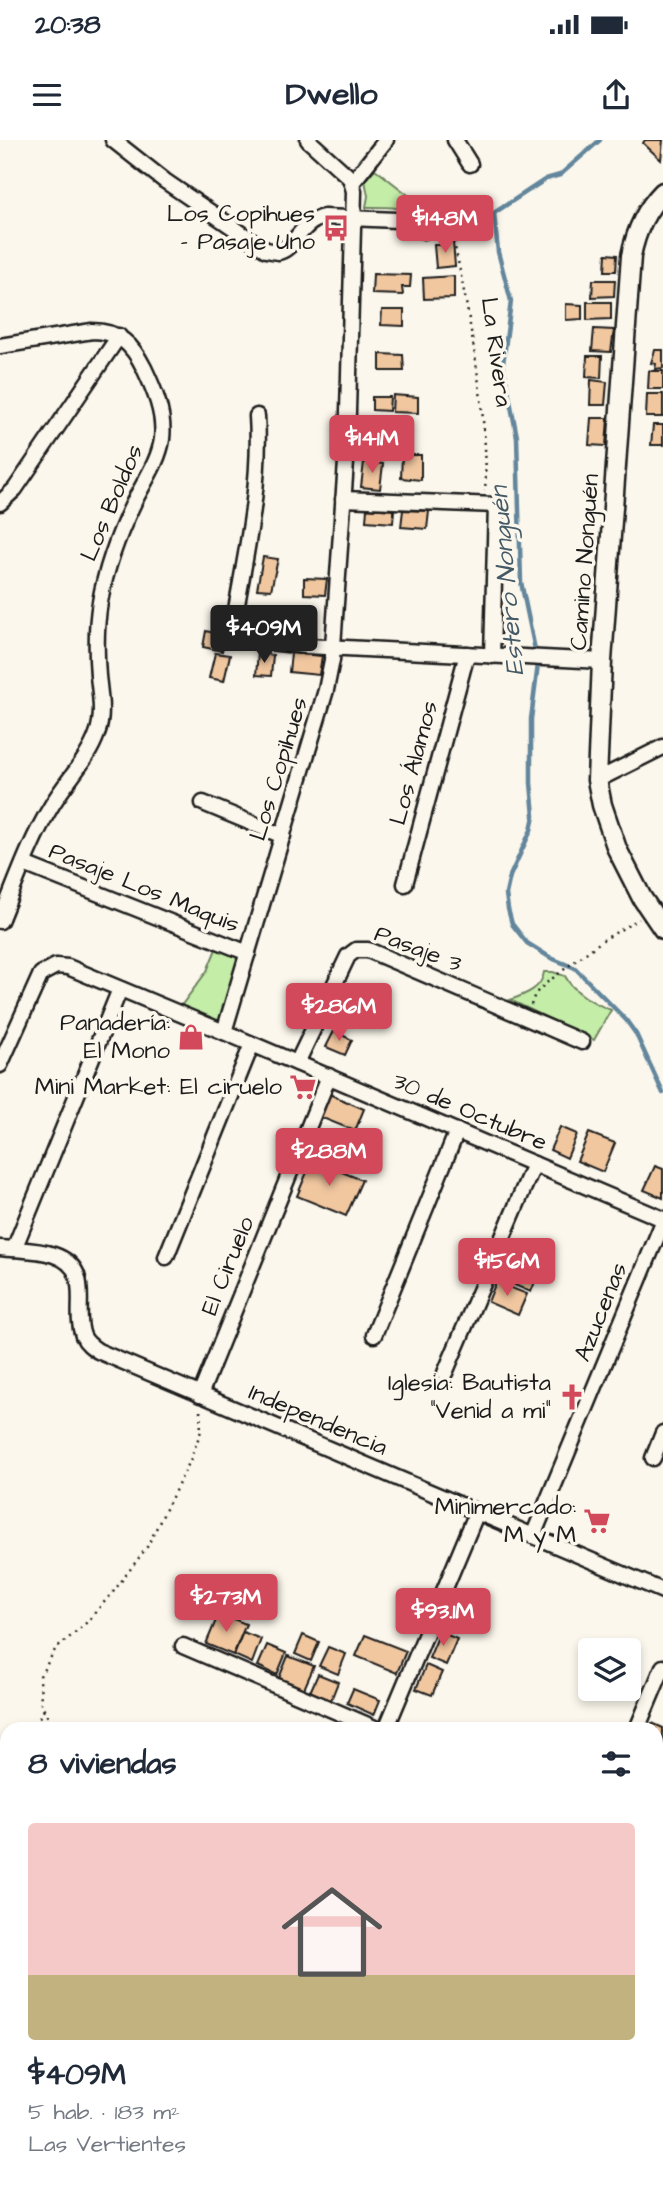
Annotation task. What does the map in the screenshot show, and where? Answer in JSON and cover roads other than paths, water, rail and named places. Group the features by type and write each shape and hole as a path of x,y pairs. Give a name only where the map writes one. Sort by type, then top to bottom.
{"main road":[{"name":"Camino Nonguén","path":"663,192 645,216 634,241 631,256 602,661 597,779 612,838 634,883 663,929"}],"street":[{"path":"113,140 165,181 266,250 278,252 287,248 307,225 324,217 397,220 424,231"},
{"path":"308,140 329,157 352,183 386,140"},
{"path":"455,140 470,164"},
{"name":"Los Copihues","path":"224,1032 326,690 332,647 348,435 354,218 352,183"},
{"path":"0,346 92,331 120,336 15,489 0,503"},
{"name":"Los Boldos","path":"0,921 52,805 88,752 99,729 101,704 97,634 104,583 125,522 161,444 162,427 153,389 134,350 120,336"},
{"path":"257,415 260,446 258,474 231,638 280,645 602,661"},
{"path":"343,499 490,505 492,656"},
{"name":"Los Álamos","path":"405,884 467,654"},
{"path":"597,779 663,747"},
{"path":"203,803 283,836"},
{"name":"Pasaje Los Maquis","path":"24,864 248,953"},
{"name":"Pasaje 3","path":"297,1063 348,956 360,949 368,950 582,1042"},
{"name":"30 de Octubre","path":"0,1065 38,979 45,971 56,966 68,967 329,1076 663,1221"},
{"path":"7,1249 120,989"},
{"path":"166,1257 253,1044"},
{"name":"El Ciruelo","path":"200,1395 329,1076"},
{"path":"374,1335 457,1131"},
{"path":"445,1373 534,1164"},
{"name":"Azucenas","path":"533,1536 663,1221"},
{"name":"Independencia","path":"7,1249 51,1254 70,1265 80,1286 81,1329 91,1347 663,1591"},
{"path":"653,1458 663,1433"},
{"path":"389,1722 477,1512"},
{"path":"183,1646 361,1722"},
{"path":"640,1722 663,1667"}],"waterway":[{"name":"Estero Nonguén","path":"600,140 560,175 546,179 494,213 498,252 511,301 503,364 517,437 521,582 538,664 531,719 534,816 531,830 510,876 506,894 512,924 527,943 551,958 575,968 626,1020 636,1034 663,1093"}],"place":[{"name":"Los Copihues - Pasaje Uno","path":"336,228"},
{"name":"Panadería: El Mono","path":"191,1037"},
{"name":"Mini Market: El ciruelo","path":"303,1087"},
{"name":"Iglesia: Bautista \"Venid a mi\"","path":"572,1397"},
{"name":"Minimercado: M y M","path":"597,1521"}]}
